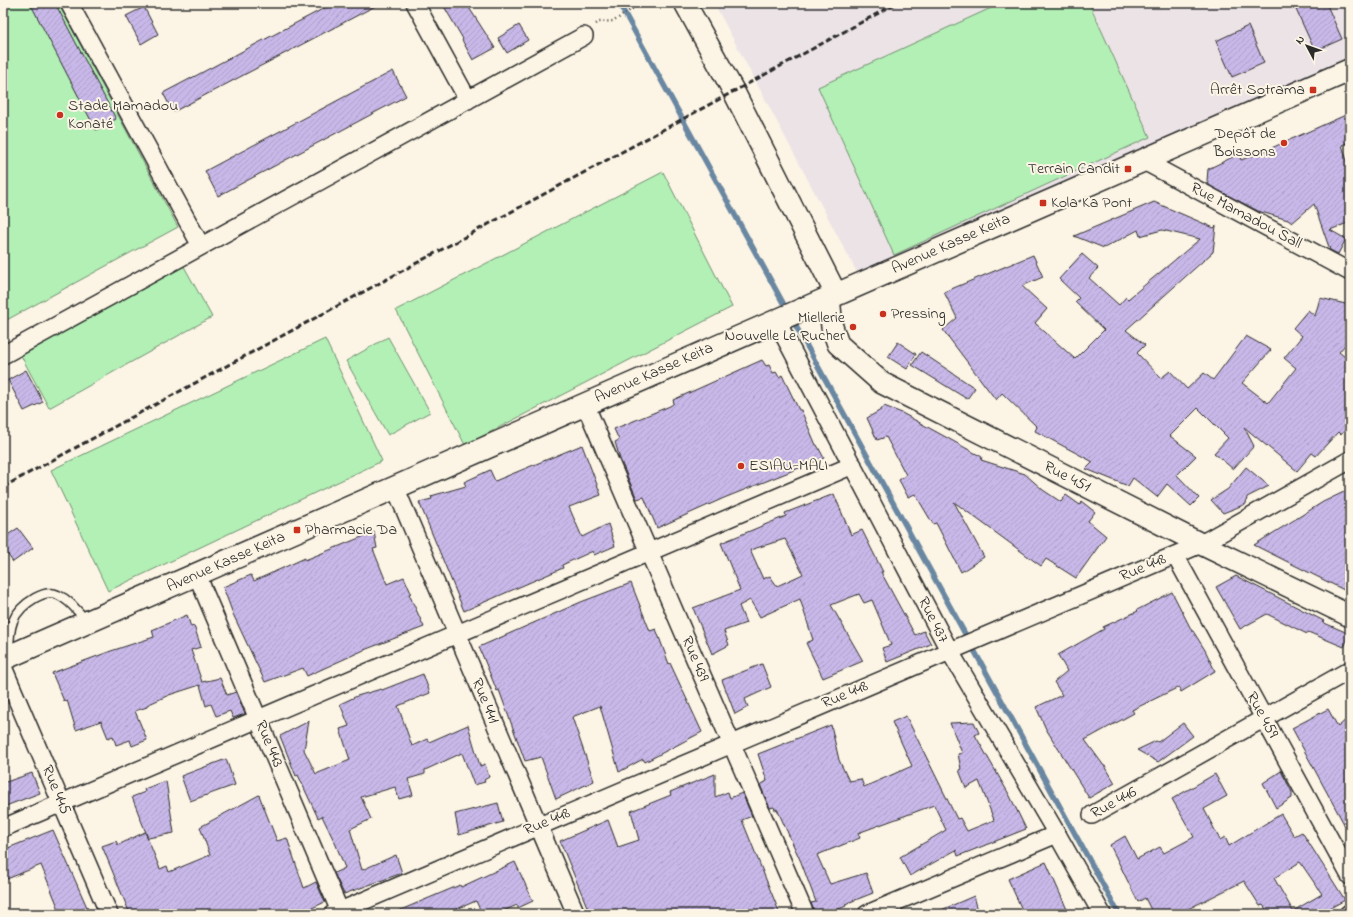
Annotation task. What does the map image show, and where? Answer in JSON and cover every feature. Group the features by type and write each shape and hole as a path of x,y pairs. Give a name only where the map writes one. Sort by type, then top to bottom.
{"main road":[{"name":"Avenue Kasse Keita","path":"5,661 88,622 198,575 395,487 1350,70"}],"street":[{"path":"69,3 202,246"},
{"path":"415,3 468,100"},
{"path":"685,3 734,92 832,295"},
{"path":"3,355 584,36"},
{"name":"Rue Mamadou Sall","path":"1142,160 1350,272"},
{"name":"Rue 451","path":"832,295 832,327 838,344 882,383 1201,544 1350,616"},
{"name":"Rue 437","path":"788,315 853,465 949,650 1102,914"},
{"name":"Rue 439","path":"585,404 805,914"},
{"name":"Rue 448","path":"338,913 949,650 1201,544 1350,460"},
{"path":"3,828 853,465"},
{"name":"Rue 441","path":"395,487 576,914"},
{"name":"Rue 459","path":"1175,555 1350,876"},
{"name":"Rue 443","path":"198,575 259,719 338,913"},
{"name":"Rue 445","path":"5,661 62,803 109,914"},
{"name":"Rue 446","path":"1092,815 1350,670"},
{"path":"867,914 1057,834"}],"lane":[{"path":"5,661 9,636 17,612 23,605 44,593 57,594 68,601 88,622"}],"path":[{"path":"614,21 641,3"}],"shaded area":[{"path":"714,3 1350,3 1350,66 861,280"}],"green space":[{"name":"Stade Mamadou Konaté","path":"3,3 58,3 178,227 3,322"},
{"path":"1002,3 1089,3 1150,137 894,255 818,87"},
{"path":"663,172 732,307 465,445 396,310"},
{"path":"181,261 212,317 49,408 19,352"},
{"path":"388,337 430,412 388,435 346,361"},
{"path":"325,339 382,461 108,591 51,470"}],"building":[{"path":"30,3 55,3 116,119 96,130"},
{"path":"334,3 381,3 173,112 163,93"},
{"path":"442,3 466,3 495,48 473,60 462,40 463,39"},
{"path":"1293,3 1326,3 1342,39 1315,51"},
{"path":"144,7 158,34 141,44 126,16"},
{"path":"519,25 528,40 507,53 498,38"},
{"path":"1248,26 1264,63 1232,77 1216,41"},
{"path":"393,71 406,96 218,196 205,171"},
{"path":"1350,113 1350,142 1342,145 1350,170 1350,222 1330,230 1346,239 1338,254 1330,250 1314,204 1292,223 1288,220 1258,211 1210,186 1207,181 1208,169 1239,154 1241,160"},
{"path":"1154,202 1214,228 1216,226 1213,252 1126,330 1145,345 1137,353 1161,378 1170,371 1187,389 1204,373 1213,380 1246,336 1271,350 1242,383 1268,403 1296,368 1284,358 1302,336 1293,328 1308,310 1315,316 1320,298 1350,305 1350,339 1339,352 1350,361 1350,424 1341,435 1338,432 1316,456 1312,453 1297,471 1244,427 1254,446 1233,469 1214,453 1228,438 1198,408 1170,436 1196,456 1177,475 1199,498 1191,506 1167,484 1157,497 1133,478 1128,486 1086,469 1093,462 1035,431 1037,427 1002,393 996,400 943,330 957,318 944,292 1033,255 1043,277 1022,286 1047,309 1035,323 1075,359 1104,330 1075,302 1079,298 1059,279 1082,254 1098,268 1089,278 1119,305 1126,297 1128,299 1200,239 1162,230 1140,236 1138,230 1104,248 1074,236"},
{"path":"898,342 916,354 907,369 888,357"},
{"path":"921,352 975,388 967,399 912,365"},
{"path":"762,360 766,366 769,365 773,373 776,372 779,377 782,375 799,410 801,410 816,445 824,458 724,498 657,528 644,497 637,499 620,459 615,442 619,440 614,429 670,406 674,403 673,400"},
{"path":"26,370 43,402 24,411 8,380"},
{"path":"884,406 902,413 982,457 981,460 1025,474 1043,490 1061,502 1066,495 1080,505 1081,501 1095,512 1088,521 1106,536 1076,578 1046,559 1041,566 954,502 984,557 961,572 936,523 933,524 915,494 908,497 899,480 906,475 886,437 877,440 867,418 881,410"},
{"path":"582,445 601,495 569,507 582,537 608,524 615,546 594,555 593,551 562,565 563,568 464,611 419,502 432,499 431,496 466,486 464,482 490,470 495,481"},
{"path":"1246,467 1269,486 1247,497 1246,504 1223,513 1211,500 1228,489"},
{"path":"1350,489 1350,593 1254,545 1323,502"},
{"path":"834,494 851,535 862,530 883,572 881,572 915,635 924,631 931,644 887,662 882,648 891,645 872,600 864,603 859,594 831,605 863,661 823,678 806,643 813,640 800,599 760,617 750,600 739,606 746,623 724,631 729,645 712,654 693,608 740,590 721,543 786,516 785,513","holes":["785,539 803,574 777,586 770,576 763,579 750,550"]},
{"path":"18,528 33,548 13,562 3,548 3,538"},
{"path":"374,532 377,548 373,549 387,584 404,577 411,593 409,594 424,627 364,650 307,676 303,668 265,682 233,614 223,587 251,575 254,581 305,558 305,560"},
{"path":"1236,576 1324,621 1322,622 1350,634 1344,647 1308,632 1307,634 1267,614 1240,629 1216,587"},
{"path":"631,583 650,631 656,629 669,664 670,663 702,732 645,762 643,759 619,772 600,706 572,717 594,781 556,799 541,757 525,761 499,690 497,691 479,647 581,602"},
{"path":"1172,592 1192,631 1205,650 1215,671 1181,692 1179,687 1132,710 1134,713 1085,740 1105,766 1115,783 1089,798 1046,729 1036,707 1062,695 1054,682 1067,671 1058,655 1104,629 1103,627 1138,611 1137,610"},
{"path":"187,615 191,627 194,626 201,647 191,650 202,682 220,678 227,695 236,692 245,714 233,718 230,711 216,716 211,704 206,706 200,685 169,695 147,705 147,707 135,711 147,740 132,746 130,740 116,745 113,736 108,738 101,721 76,730 67,700 64,701 52,673 154,637 152,630"},
{"path":"762,664 771,687 745,699 748,707 735,714 722,680"},
{"path":"423,674 430,693 398,706 412,746 427,739 429,742 468,725 480,766 485,764 489,777 484,780 485,782 474,785 462,753 425,770 425,774 408,779 413,795 399,799 395,787 361,797 371,819 350,829 362,870 396,855 402,873 344,894 334,873 345,868 336,845 322,816 318,818 298,775 296,776 280,736 309,721 304,750 316,774 350,760 340,729 349,726 340,704 357,696 381,689 382,690"},
{"path":"1328,709 1338,727 1350,716 1350,835 1292,728"},
{"path":"906,716 957,819 960,818 967,831 994,820 979,781 966,788 959,770 961,769 958,754 962,753 950,723 974,722 979,733 975,735 1010,796 1026,829 958,856 956,850 910,876 900,857 946,830 934,805 858,833 860,838 817,855 830,884 866,873 873,893 845,904 846,906 827,914 815,914 811,903 816,902 801,862 777,809 775,810 774,807 770,808 760,785 767,781 758,754 831,725 839,760 849,781 861,779 864,787 912,766 892,722"},
{"path":"1183,723 1193,736 1158,762 1137,750 1156,741 1158,742"},
{"path":"226,759 235,785 190,801 181,776"},
{"path":"1281,771 1292,792 1292,798 1276,808 1263,783"},
{"path":"32,773 40,793 3,807 3,783"},
{"path":"715,774 715,797 728,792 730,798 742,793 752,816 742,820 780,914 590,914 560,841 608,820 618,847 639,840 631,811 671,795 670,792"},
{"path":"1215,774 1227,796 1204,809 1220,840 1225,837 1229,846 1281,814 1294,836 1302,832 1345,900 1319,914 1269,914 1263,905 1260,906 1244,881 1178,914 1153,914 1145,898 1138,902 1110,845 1125,836 1137,859 1160,847 1164,853 1194,837 1172,799","holes":["1300,862 1322,894 1293,911 1274,878"]},
{"path":"166,781 174,833 148,838 132,797 145,792 144,789"},
{"path":"259,795 277,841 287,838 304,888 316,882 325,902 299,914 130,914 102,846 116,841 118,845 145,832 160,869 167,866 169,872 210,855 200,827"},
{"path":"498,803 503,822 459,835 455,814"},
{"path":"53,830 90,914 61,914 41,865 7,879 3,870 3,850"},
{"path":"515,862 533,901 518,908 517,905 497,914 482,914 476,901 445,914 391,914 460,885 461,887"},
{"path":"1046,862 1069,914 1024,914 1008,879"},
{"path":"974,896 979,914 932,914"}],"waterway":[{"path":"619,3 788,312"},
{"path":"792,319 1119,914"}],"railway":[{"path":"3,487 897,3"}],"place":[{"name":"Arrêt Sotrama","path":"1313,90"},
{"name":"Stade Mamadou Konaté","path":"60,115"},
{"name":"Depôt de Boissons","path":"1284,143"},
{"name":"Terrain Candit","path":"1128,169"},
{"name":"Kola Ka Pont","path":"1043,203"},
{"name":"Pressing","path":"883,314"},
{"name":"Miellerie Nouvelle Le Rucher","path":"853,327"},
{"name":"ESIAU-MALI","path":"741,466"},
{"name":"Pharmacie Da","path":"297,530"}]}
